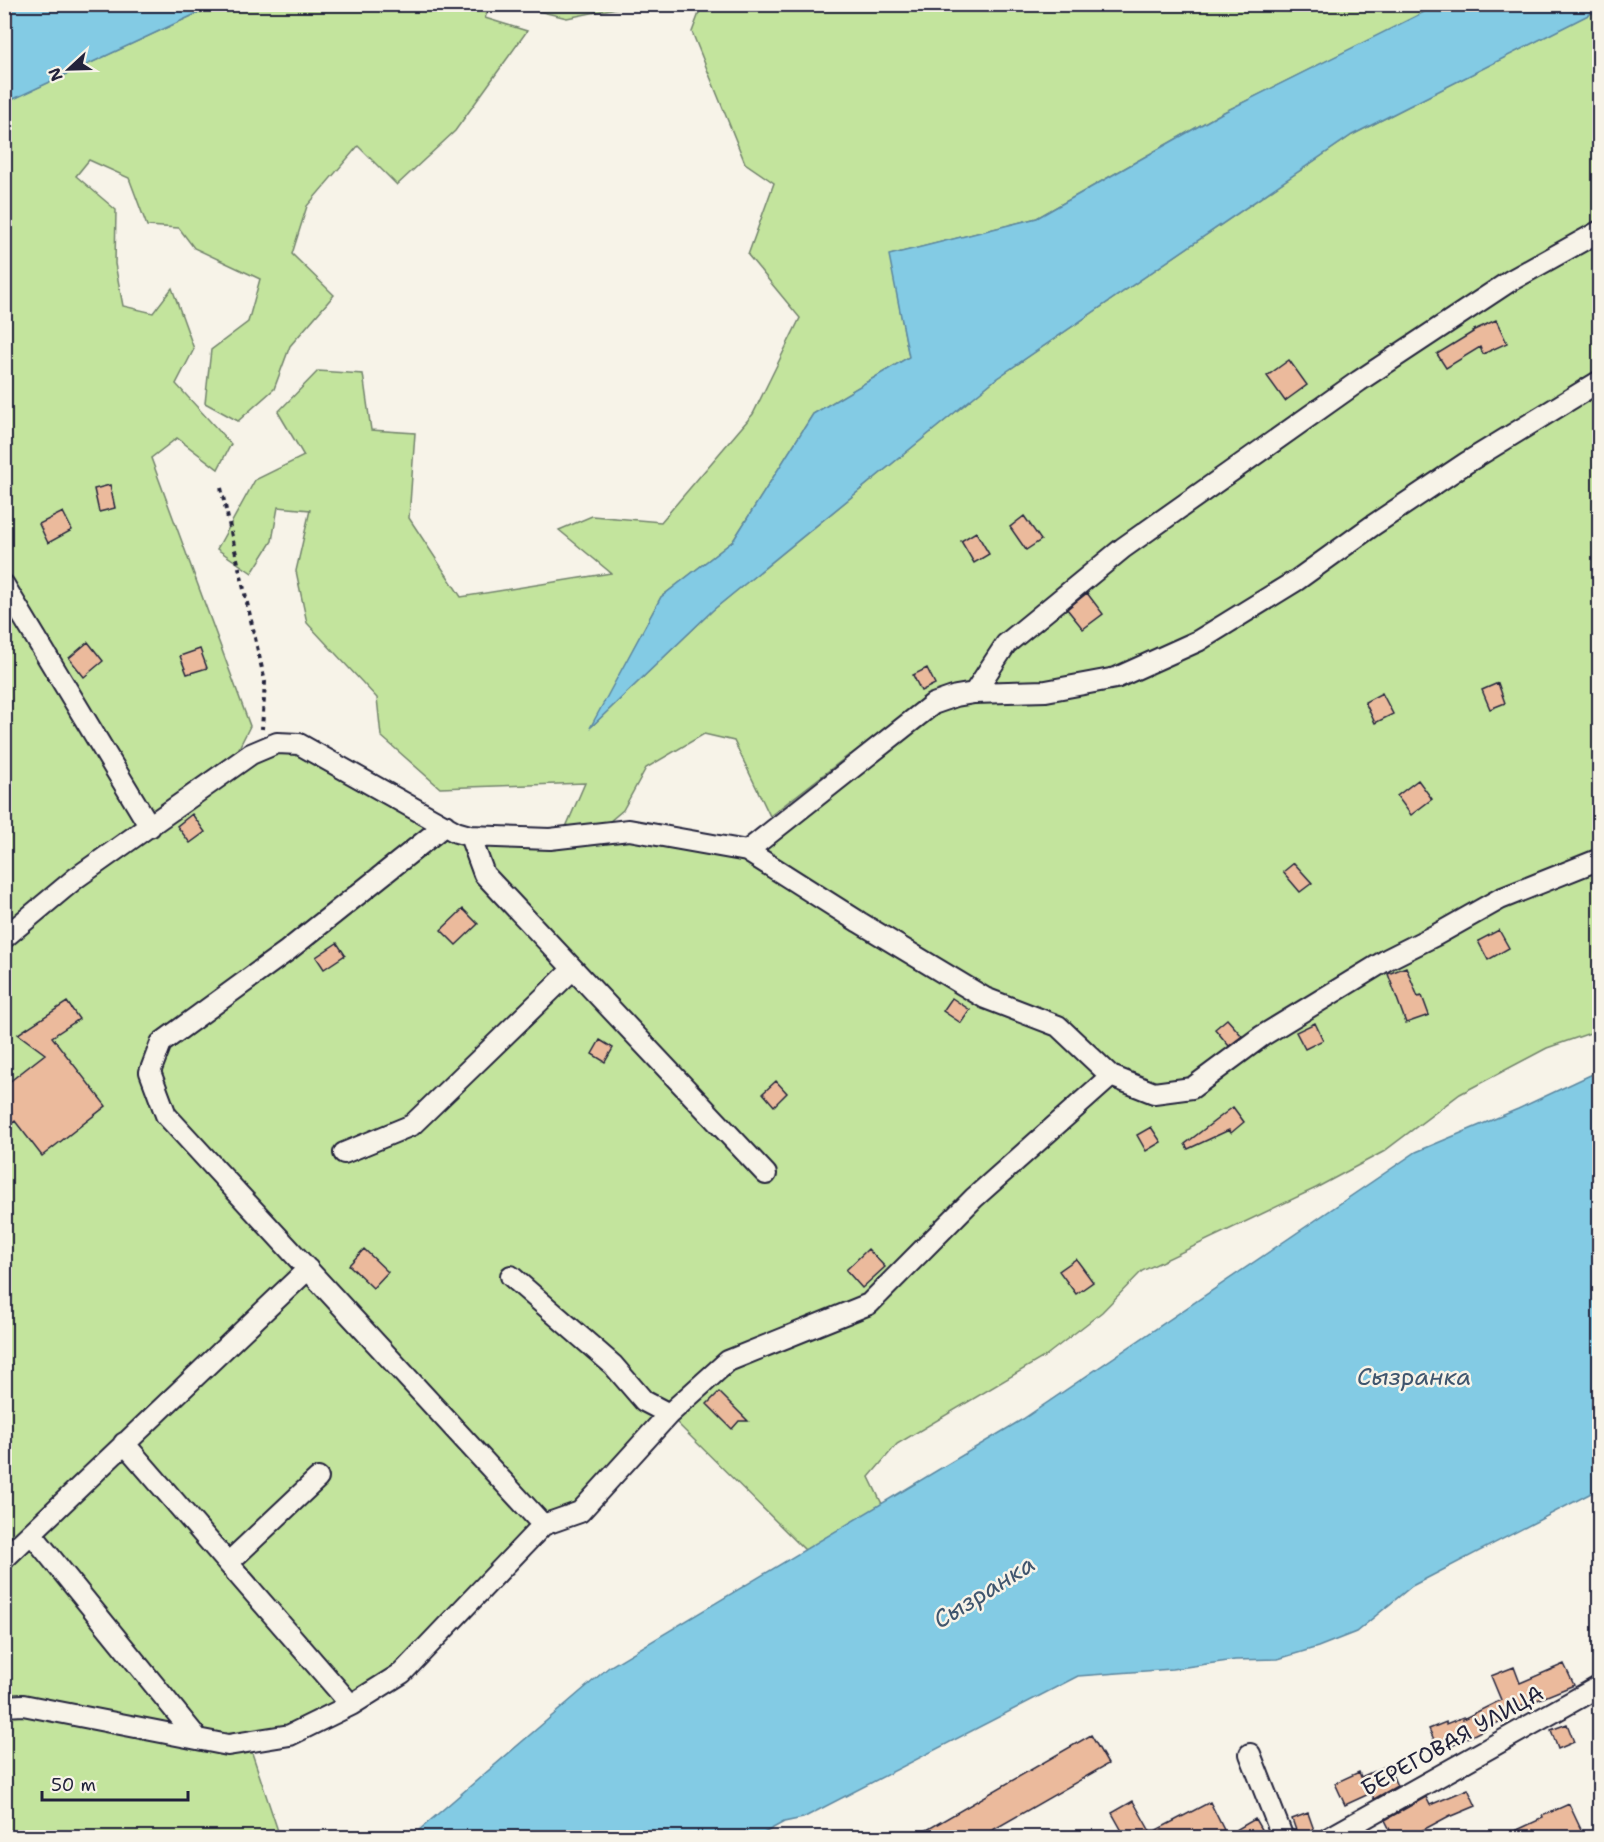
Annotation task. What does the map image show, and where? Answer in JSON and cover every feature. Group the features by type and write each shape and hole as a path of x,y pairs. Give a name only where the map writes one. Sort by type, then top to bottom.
{"street":[{"path":"974,693 1006,644 1123,548 1368,374 1510,281 1599,231"},
{"path":"747,851 933,704 974,693 1046,691 1116,678 1198,641 1298,580 1372,526 1466,463 1599,381"},
{"path":"4,585 150,827"},
{"path":"6,933 76,878 251,754 277,743 299,744 445,825 470,836 550,839 629,830 747,851 985,998 1058,1026 1111,1076 1154,1093 1192,1088 1262,1036 1388,958 1436,935 1500,899 1599,859"},
{"path":"445,825 287,951 161,1043 150,1072 166,1115 543,1525"},
{"path":"470,836 484,874 766,1174"},
{"path":"344,1153 412,1125 573,969"},
{"path":"4,1707 23,1705 228,1744 290,1735 351,1705 402,1672 543,1525 580,1512 669,1414 728,1361 868,1304 974,1198 1111,1076"},
{"path":"4,1559 308,1269"},
{"path":"511,1276 613,1365 644,1401 669,1414"},
{"path":"124,1443 351,1705"},
{"path":"228,1563 318,1478"},
{"path":"31,1533 198,1739"},
{"name":"БЕРЕГОВАЯ УЛИЦА","path":"1329,1838 1599,1686"},
{"path":"1250,1754 1283,1838"}],"path":[{"path":"221,488 265,682 260,750"}],"green space":[{"path":"215,5 490,5 485,18 527,31 455,131 397,185 358,146 307,206 292,254 334,295 290,346 274,389 238,421 205,403 211,350 248,322 260,279 194,248 179,228 147,226 129,178 89,160 76,176 116,210 115,264 123,306 153,313 172,288 194,349 176,384 231,444 218,469 177,438 151,458 250,726 228,770 277,743 456,832 595,833 566,827 585,783 440,788 381,736 377,698 307,623 296,571 310,510 278,507 272,541 252,573 217,549 255,480 304,456 278,412 318,371 363,374 371,430 415,433 409,518 461,597 611,573 559,530 592,516 661,522 753,414 800,318 748,255 774,183 745,163 692,32 702,5 1440,5 1222,113 1037,218 890,255 909,357 813,414 733,541 661,597 592,726 713,610 997,378 1352,135 1599,9 1599,1030 1547,1048 1460,1094 1383,1152 1316,1188 1142,1271 1102,1312 1044,1357 897,1444 869,1477 882,1504 805,1550 669,1415 580,1512 543,1525 402,1673 351,1705 248,1741 280,1837 5,1837 4,103","holes":["704,734 734,741 770,816 849,755 854,766 747,851 596,833 623,810 646,768"]},
{"path":"513,5 631,5 567,18"}],"water":[{"path":"5,4 215,4 215,5 5,103"},
{"path":"1440,4 1599,4 1600,9 1352,135 997,378 713,610 590,728 661,597 733,541 813,414 909,357 889,255 1037,218 1222,113"},
{"name":"Сызранка","path":"1599,1071 1599,1489 1412,1586 1356,1632 1278,1659 1235,1660 1172,1669 1078,1676 803,1818 784,1822 757,1837 411,1837 609,1667 1023,1419 1416,1152 1518,1109"}],"building":[{"path":"1496,320 1507,343 1483,354 1480,347 1446,368 1437,354 1472,331"},
{"path":"1289,360 1307,385 1285,401 1267,376"},
{"path":"110,485 115,508 99,512 94,489"},
{"path":"63,512 72,530 48,543 39,524"},
{"path":"1024,516 1041,540 1026,550 1010,527"},
{"path":"976,532 989,554 974,563 961,541"},
{"path":"1087,593 1103,614 1083,629 1067,609"},
{"path":"88,642 103,661 84,677 69,658"},
{"path":"200,649 207,668 187,674 180,656"},
{"path":"927,668 935,684 921,691 913,675"},
{"path":"1498,683 1505,703 1490,709 1482,690"},
{"path":"1382,693 1393,714 1375,723 1365,702"},
{"path":"1418,780 1432,799 1411,815 1397,796"},
{"path":"192,814 205,832 190,843 177,826"},
{"path":"1294,863 1312,883 1300,892 1283,872"},
{"path":"463,909 478,924 456,945 441,930"},
{"path":"1499,930 1509,948 1488,960 1478,941"},
{"path":"337,943 345,955 324,969 316,957"},
{"path":"1406,967 1418,997 1422,996 1429,1015 1406,1023 1388,974"},
{"path":"952,998 970,1010 961,1023 943,1011"},
{"path":"67,1002 79,1019 52,1037 106,1106 42,1156 15,1121 4,1130 4,1086 45,1054 18,1034"},
{"path":"1227,1019 1242,1036 1229,1046 1215,1029"},
{"path":"1315,1023 1323,1040 1305,1049 1296,1032"},
{"path":"600,1040 613,1048 605,1062 592,1054"},
{"path":"776,1081 787,1093 774,1106 763,1093"},
{"path":"1233,1107 1244,1122 1231,1133 1229,1130 1188,1149 1185,1144"},
{"path":"1151,1127 1161,1142 1146,1151 1137,1135"},
{"path":"364,1249 388,1272 373,1288 349,1265"},
{"path":"868,1249 885,1267 862,1288 846,1270"},
{"path":"1076,1259 1093,1282 1076,1294 1059,1271"},
{"path":"719,1392 748,1421 739,1421 732,1429 707,1404"},
{"path":"1564,1664 1574,1685 1503,1714 1505,1719 1440,1752 1429,1729 1463,1717 1463,1719 1501,1700 1491,1676 1514,1667 1520,1683"},
{"path":"1567,1724 1574,1742 1558,1749 1551,1730"},
{"path":"1091,1735 1108,1764 979,1838 913,1838"},
{"path":"1388,1765 1397,1786 1374,1799 1371,1793 1345,1805 1335,1783 1359,1772 1361,1777"},
{"path":"1468,1789 1476,1806 1451,1815 1408,1838 1394,1838 1385,1820 1426,1797 1430,1805"},
{"path":"1133,1801 1151,1833 1210,1802 1224,1830 1209,1838 1126,1838 1112,1813"},
{"path":"1569,1804 1585,1838 1500,1838 1543,1818 1542,1816"},
{"path":"1308,1813 1314,1830 1298,1836 1292,1819"},
{"path":"1255,1819 1266,1838 1222,1838"}]}
